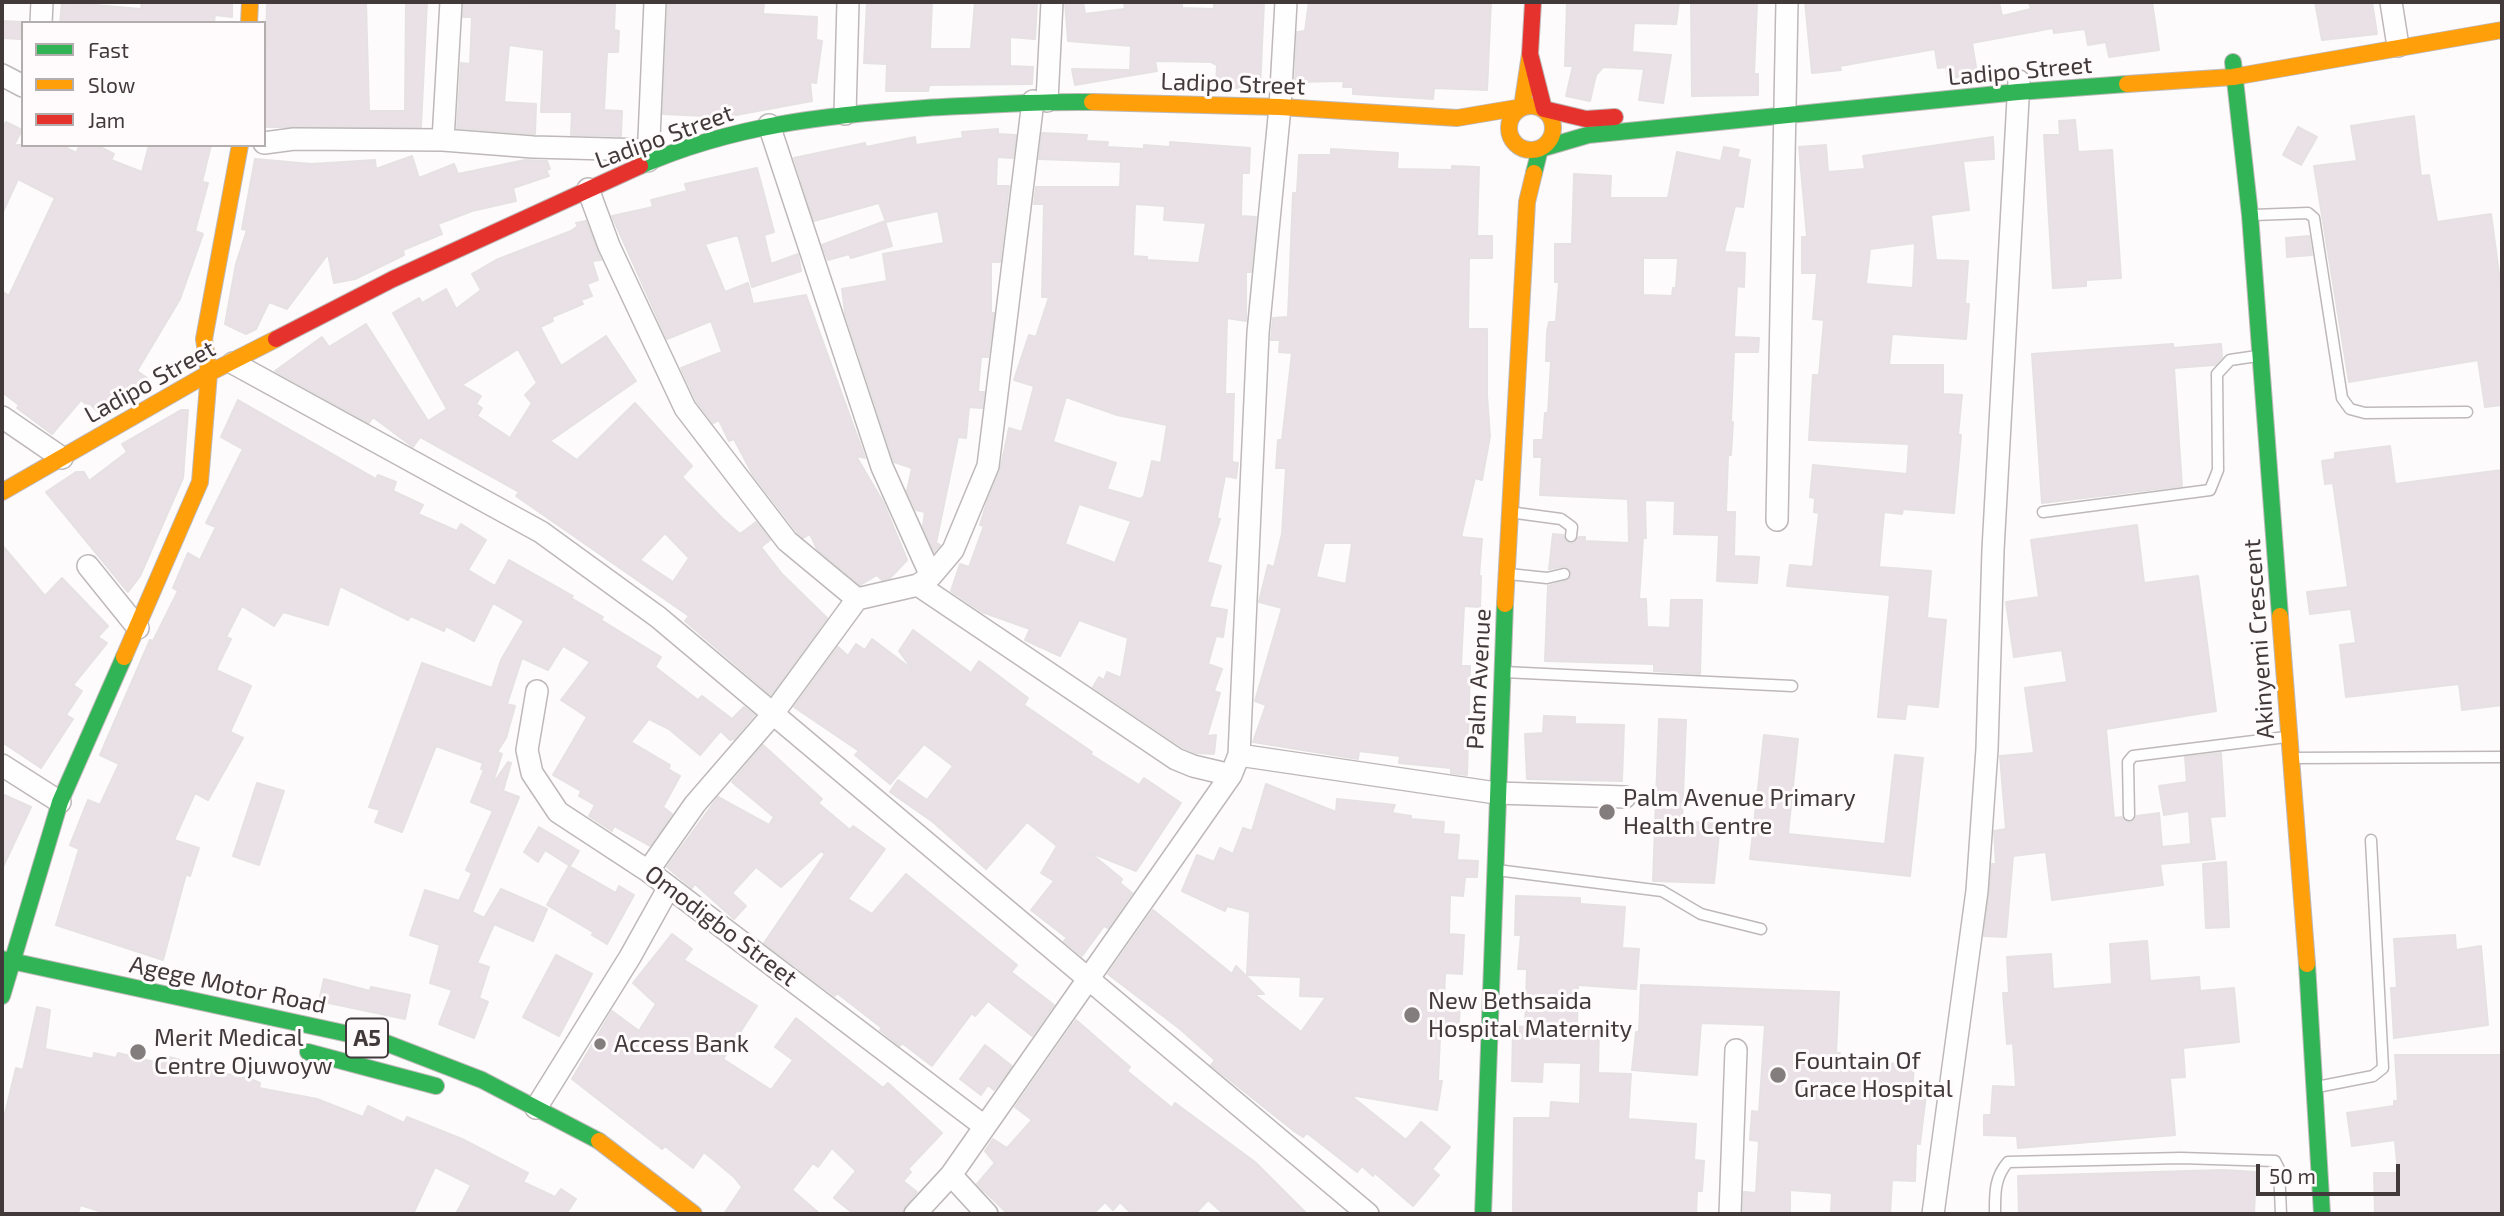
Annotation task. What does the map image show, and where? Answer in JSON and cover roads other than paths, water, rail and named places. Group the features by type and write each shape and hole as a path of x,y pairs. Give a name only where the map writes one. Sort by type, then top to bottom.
{"main road":[{"path":"249,21 250,2"},
{"path":"1522,107 1530,54 1533,2"},
{"name":"Ladipo Street","path":"1540,149 1587,135 1784,112 2018,87 2233,69 2502,18"},
{"name":"Ladipo Street","path":"2397,40 2502,30"},
{"path":"1520,148 1540,149 1550,140 1554,127 1544,109 1530,54"},
{"name":"Akinyemi Crescent","path":"2233,69 2250,215 2316,1087 2322,1214"},
{"name":"Ladipo Street","path":"2,492 209,373 393,279 588,190 648,156 713,138 769,125 845,114 1040,101 1280,107 1457,118 1522,107"},
{"path":"1527,202 1520,148 1509,131 1512,117 1522,107 1529,105 1544,109"},
{"name":"Ladipo Street","path":"1544,109 1586,119 1784,112"},
{"name":"Ladipo Street","path":"1457,118 1520,148"},
{"path":"6,989 7,960 60,802 200,482 209,373 204,339 240,147"},
{"name":"Palm Avenue","path":"1483,1214 1508,512 1527,202 1540,149"},
{"name":"Agege Motor Road","path":"7,960 380,1041 482,1080 599,1141 694,1214"},
{"name":"Agege Motor Road","path":"288,1048 342,1059 455,1092"}],"street":[{"path":"41,21 42,2"},
{"path":"443,140 451,2"},
{"path":"266,142 295,139 443,140 648,156 655,2"},
{"path":"845,114 848,2"},
{"path":"648,871 695,804 772,715 858,599 924,581 953,550 988,466 1052,2"},
{"path":"915,1214 951,1175 1231,775 1240,755 1258,333 1280,107 1286,2"},
{"path":"1777,520 1787,2"},
{"path":"2390,2 2397,40"},
{"path":"2,75 21,85"},
{"path":"1933,1214 1977,891 2018,87"},
{"path":"769,125 882,467 924,581 1176,759 1231,775"},
{"path":"588,190 609,246 685,408 787,541 858,599"},
{"path":"233,363 541,532 658,617 1368,1214"},
{"path":"2,416 62,458"},
{"path":"88,566 138,628"},
{"name":"Omodigbo Street","path":"537,691 527,750 532,773 558,812 648,871 984,1126"},
{"path":"1240,755 1496,793 1625,797"},
{"path":"2,765 60,802"},
{"path":"536,1108 630,957 669,887"},
{"path":"1730,1214 1736,1050"},
{"path":"951,1175 987,1214"}],"lane":[{"path":"2250,215 2308,213 2314,218 2342,398 2350,409 2365,413 2467,412"},
{"path":"2043,512 2210,490 2218,470 2217,374 2230,360 2260,355"},
{"path":"1508,512 1561,519 1572,527 1571,536"},
{"path":"1506,574 1547,578 1564,574"},
{"path":"1503,672 1792,686"},
{"path":"2129,815 2128,762 2133,756 2289,737"},
{"path":"2290,758 2502,757"},
{"path":"2316,1087 2373,1076 2382,1068 2371,840"},
{"path":"1496,870 1662,891 1701,914 1761,929"},
{"path":"1995,1214 1995,1187 1999,1171 2008,1162 2180,1158 2276,1161 2279,1169 2281,1214"}],"place":[{"name":"Palm Avenue Primary Health Centre","path":"1607,812"},
{"name":"New Bethsaida Hospital Maternity","path":"1412,1015"},
{"name":"Access Bank","path":"600,1044"},
{"name":"Merit Medical Centre Ojuwoyw","path":"138,1052"},
{"name":"Fountain Of Grace Hospital","path":"1778,1075"}]}
